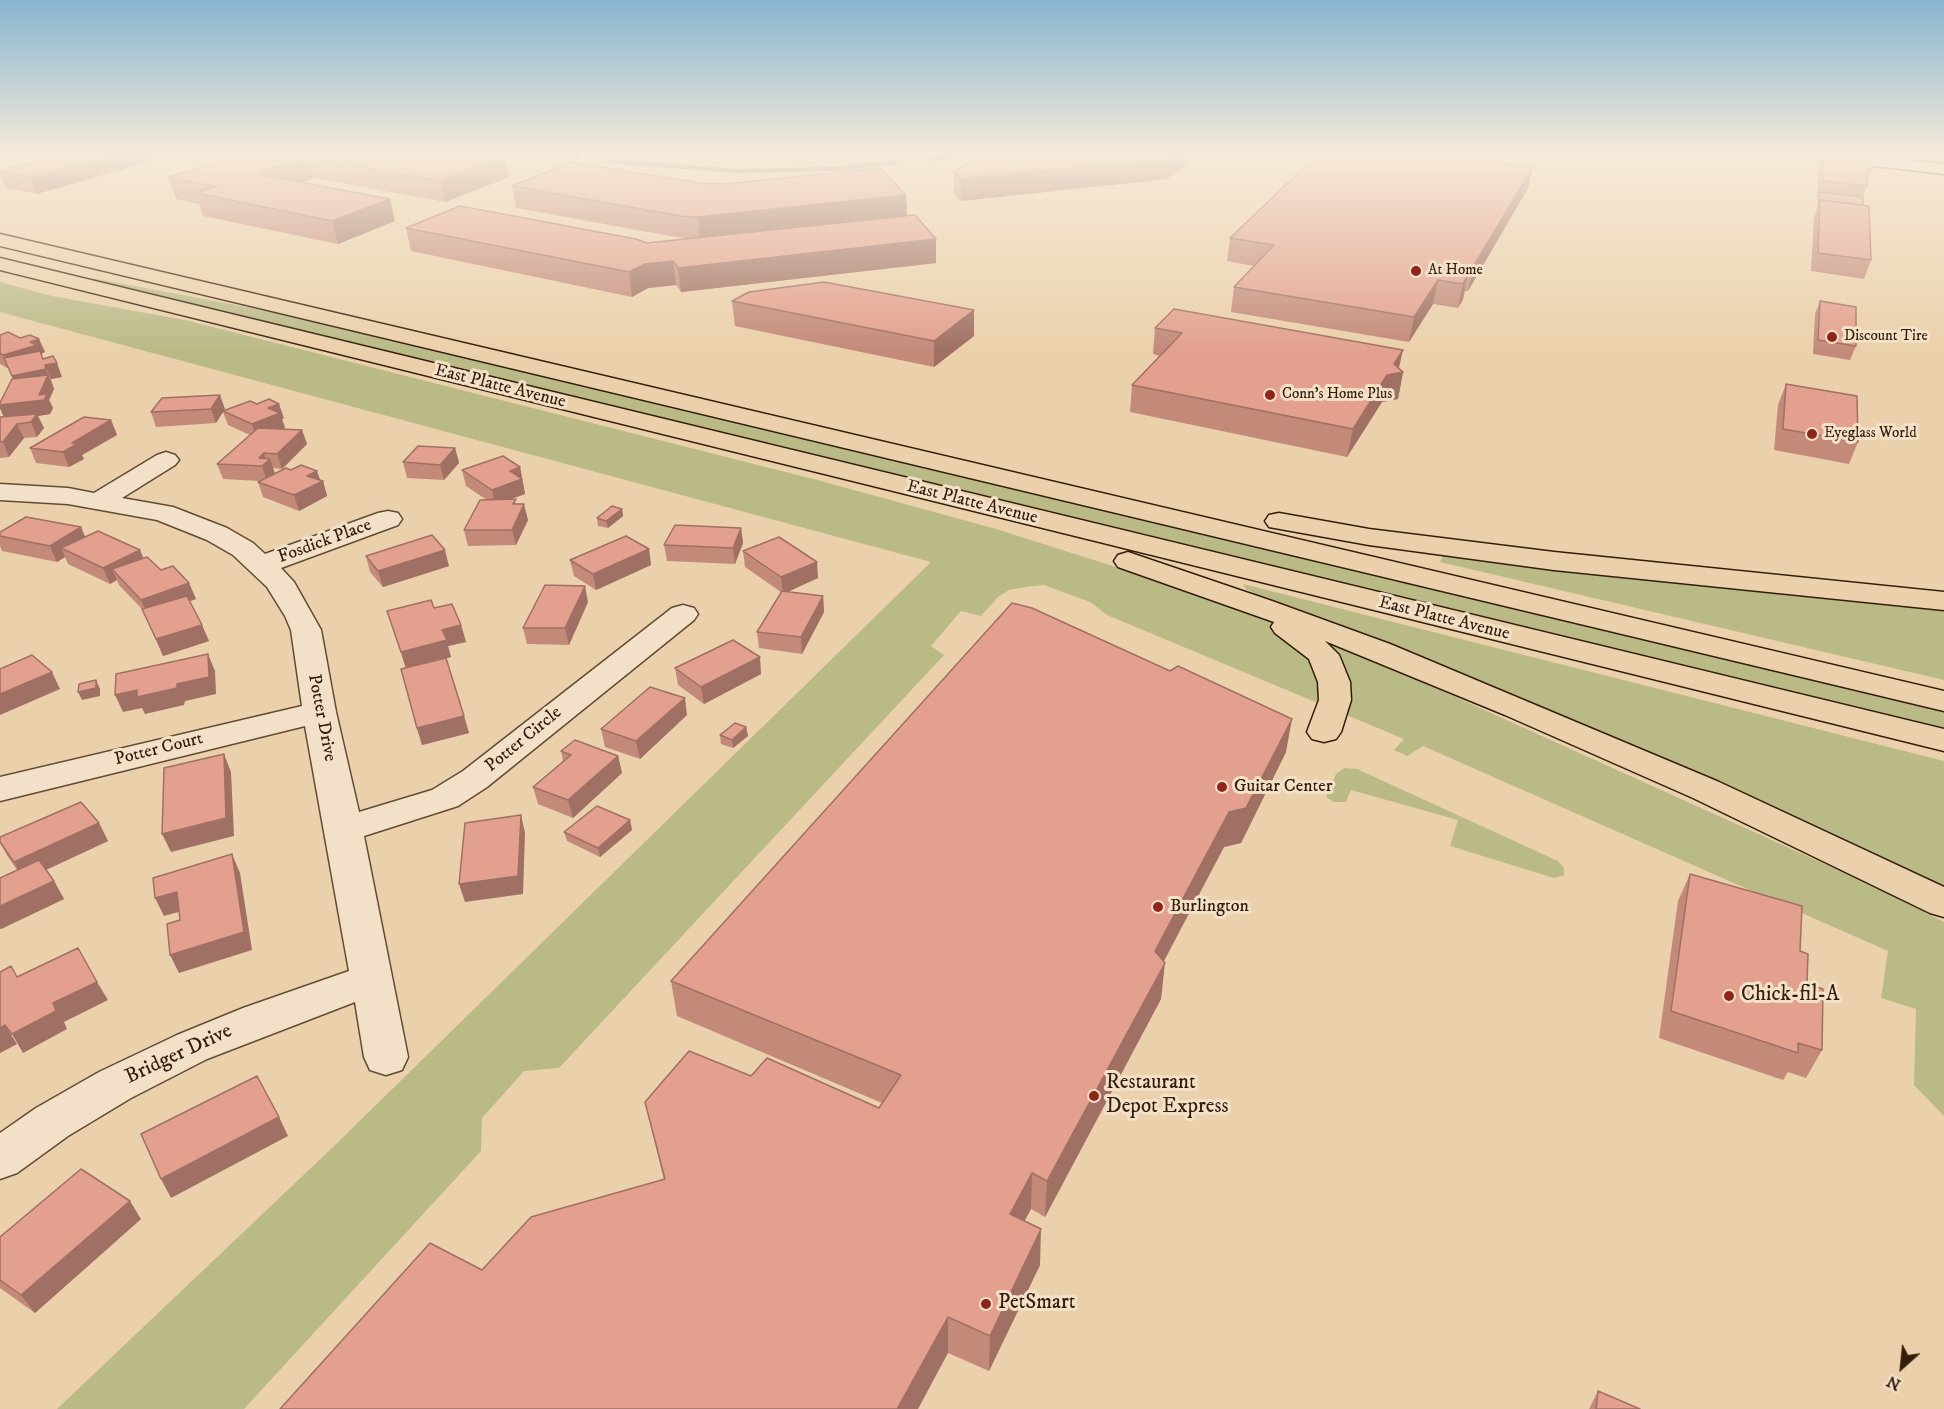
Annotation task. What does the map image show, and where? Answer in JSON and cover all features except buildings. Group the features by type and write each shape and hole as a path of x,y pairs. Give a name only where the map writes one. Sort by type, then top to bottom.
{"highway":[{"name":"East Platte Avenue","path":"0,240 1944,701"},
{"name":"East Platte Avenue","path":"0,264 1944,740"},
{"path":"993,474 1078,486 1369,537 1449,548 1944,601"},
{"path":"924,492 1229,596 1379,651 1675,776 1944,903"},
{"path":"1229,596 1279,622 1323,655 1334,682 1335,700 1324,732"}],"street":[{"path":"100,500 166,460"},
{"name":"Potter Drive","path":"0,492 100,500 163,513 226,539 263,565 279,582 306,630 319,712 344,829 386,1057"},
{"name":"Fosdick Place","path":"263,565 388,519"},
{"name":"Potter Circle","path":"344,829 445,798 475,779 684,614"},
{"name":"Potter Court","path":"0,789 319,712"},
{"name":"Bridger Drive","path":"0,1159 52,1122 115,1085 192,1047 258,1020 372,980"}],"green space":[{"path":"89,279 325,322 1944,705 1944,731 1174,541"},
{"path":"0,282 52,296 185,320 821,481 996,529 1176,586 1306,634 1449,694 1869,884 1944,922 1944,1116 1914,1085 1916,1009 1881,998 1888,951 1423,746 1407,756 1394,750 1404,739 1107,615 1090,602 1044,585 1026,587 1009,590 998,597 981,616 961,611 931,646 944,655 559,1068 524,1071 482,1118 481,1151 244,1409 57,1409 333,1147 931,562 0,312"},
{"path":"1443,556 1828,597 1944,606 1944,680 1440,562"},
{"path":"1243,584 1944,761 1944,886 1603,732 1336,623 1264,598 1246,589"},
{"path":"1344,768 1357,769 1558,861 1564,868 1564,875 1554,878 1450,846 1458,820 1351,790 1346,802 1334,802 1326,797 1336,774"}],"place":[{"name":"At Home","path":"1416,271"},
{"name":"Discount Tire","path":"1832,337"},
{"name":"Conn's Home Plus","path":"1270,395"},
{"name":"Eyeglass World","path":"1812,434"},
{"name":"Guitar Center","path":"1222,787"},
{"name":"Burlington","path":"1158,907"},
{"name":"Chick-fil-A","path":"1729,996"},
{"name":"Restaurant Depot Express","path":"1094,1096"},
{"name":"PetSmart","path":"986,1304"}]}
